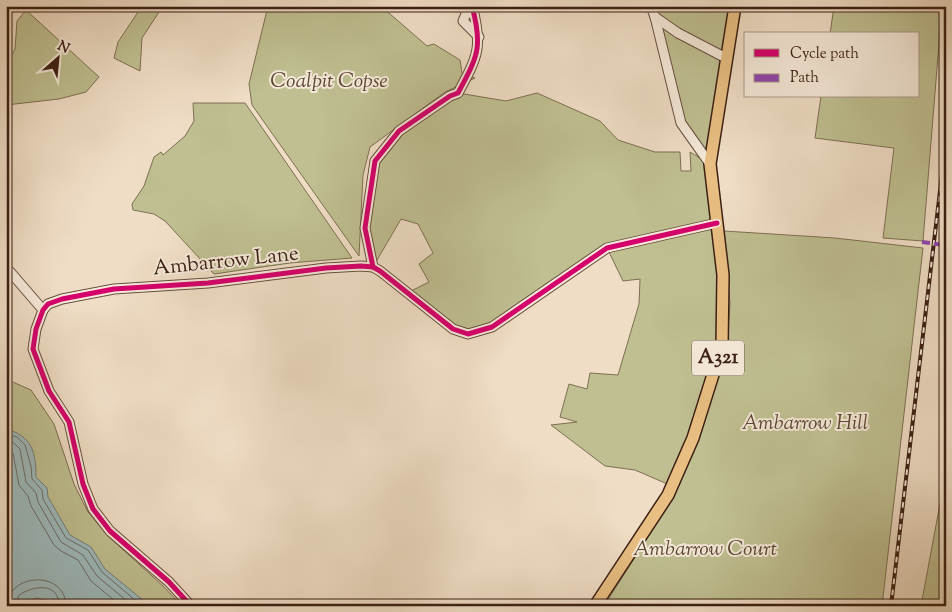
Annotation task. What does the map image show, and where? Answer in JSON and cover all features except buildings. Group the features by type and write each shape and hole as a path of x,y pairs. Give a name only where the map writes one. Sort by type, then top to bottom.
{"main road":[{"name":"A321","path":"595,606 668,495 693,438 722,346 724,284 710,164 735,6"}],"street":[{"path":"651,6 680,123 710,164"},
{"path":"478,38 463,21 466,14 473,9 480,45 472,69 458,93 450,96 399,131 375,161 364,228 373,267 453,329 468,334 492,327 607,248 717,223"},
{"path":"655,17 678,33 726,58"},
{"path":"6,267 43,310 36,329 33,349 49,391 69,422 83,484 92,509 110,531 169,582 191,606"},
{"name":"Ambarrow Lane","path":"43,310 48,304 62,299 114,289 208,283 310,269 373,267"}],"green space":[{"path":"142,6 163,6 142,38 140,71 114,58 118,42"},
{"name":"Coalpit Copse","path":"268,6 382,7 427,46 434,44 460,60 462,73 475,78 445,92 370,147 363,175 359,256 252,105 249,84"},
{"path":"651,6 735,6 710,164 722,346 672,486 635,470 605,466 551,425 577,422 560,417 569,384 587,389 590,373 618,375 639,304 640,279 623,281 607,248 492,327 468,334 407,293 429,282 419,264 433,253 418,224 401,219 373,267 365,228 375,161 399,131 458,93 506,101 537,93 600,121 618,140 655,152 680,152 681,171 691,171 690,152 709,163 681,123"},
{"path":"834,6 942,6 923,241 883,238 894,148 815,138 821,98 920,98 920,32 830,32"},
{"path":"26,10 99,77 86,92 59,99 6,105 6,66 15,49 17,21"},
{"path":"193,103 245,103 352,258 290,263 214,274 165,221 154,214 133,210 132,204 144,186 154,157 161,152 163,155 185,136 194,121"},
{"name":"Ambarrow Hill","path":"724,231 835,238 923,248 882,606 604,606 656,524 678,482 727,346 730,303"},
{"path":"6,379 31,390 54,424 74,484 88,512 107,535 182,606 6,606"},
{"path":"946,482 946,606 921,606 942,493"}],"water":[{"path":"6,429 22,436 31,446 35,460 36,477 47,488 48,497 70,535 91,547 105,569 150,606 47,606 45,600 36,598 23,606 6,606"}],"railway":[{"path":"891,606 946,140"}],"marked path":[{"path":"922,242 944,245"}],"cycle path":[{"path":"373,267 365,228 375,161 399,131 450,96 458,93 477,51 477,32 472,6"},
{"path":"191,606 169,582 110,531 93,509 83,484 69,422 49,391 33,349 36,329 43,310 48,304 62,299 114,289 208,283 326,268 361,266 373,267 380,271 453,329 468,334 492,327 607,248 717,223"}],"park label":[{"name":"Ambarrow Court","path":"705,550"}]}
